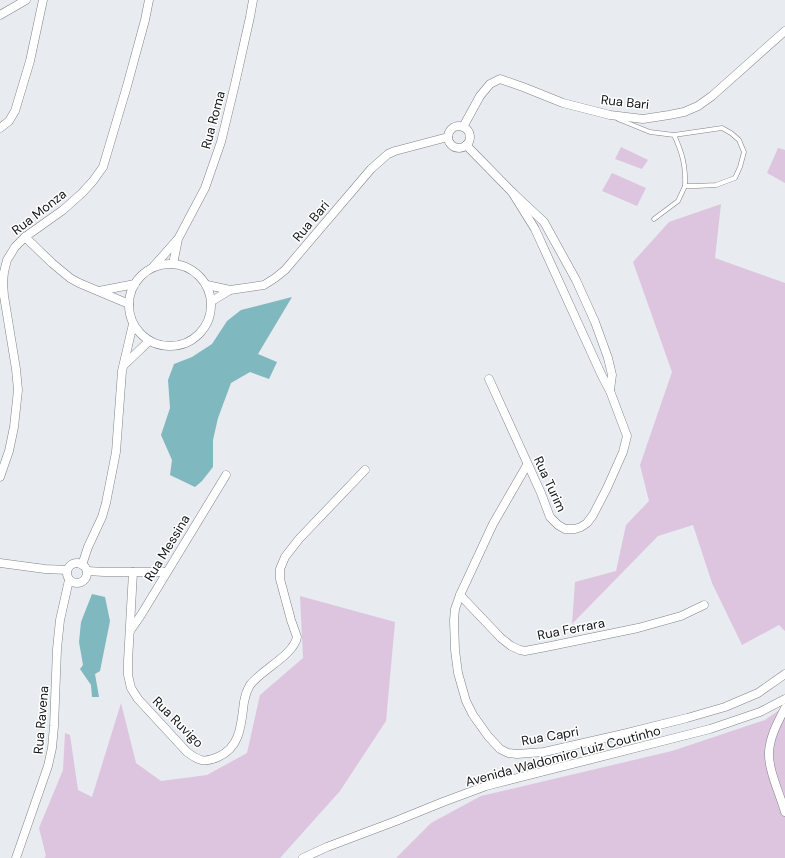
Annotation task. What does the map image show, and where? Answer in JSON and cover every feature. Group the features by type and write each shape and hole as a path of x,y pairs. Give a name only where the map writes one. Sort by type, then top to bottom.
{"street":[{"path":"0,15 26,0"},
{"path":"0,128 8,121 15,111 30,61 43,0"},
{"name":"Rua Monza","path":"0,477 9,451 14,427 18,390 4,296 4,272 14,247 25,237 63,210 82,193 103,167 129,79 149,0"},
{"name":"Rua Roma","path":"172,264 178,239 204,188 221,142 253,0"},
{"name":"Rua Bari","path":"463,127 480,96 490,84 500,80 523,86 563,103 610,115 643,119 684,112 698,106 712,96 785,31"},
{"path":"456,126 463,127 468,132 470,139 466,145 456,148 450,144 448,137 450,130 456,126"},
{"name":"Rua Bari","path":"212,301 230,290 264,284 275,278 284,270 371,169 388,154 448,137"},
{"name":"Rua Turim","path":"466,145 544,222 576,280 595,322 608,358 612,375 610,391"},
{"name":"Rua Turim","path":"489,379 550,517 558,525 565,529 581,528 593,515 607,488 623,452 627,436 610,391 535,229 512,192"},
{"path":"25,237 70,278 129,304"},
{"name":"Rua Roma","path":"151,268 178,239"},
{"path":"162,264 172,264 183,266 192,270 201,277 207,285 212,301 212,307 204,330 195,338 184,344 172,346 160,345 149,341 139,333 130,314 129,304 130,294 142,275 151,268 162,264"},
{"path":"99,291 135,284"},
{"name":"Rua Bari","path":"207,285 230,290"},
{"path":"0,563 45,568 81,583 84,580 82,569 88,547 102,517 116,452 122,371 134,324"},
{"path":"124,365 149,341"},
{"name":"Rua Capri","path":"528,465 493,524 455,609 455,650 458,673 466,702 488,736 500,749 508,753 517,754 544,752 623,734 725,707 758,693 785,674"},
{"name":"Rua Ruvigo","path":"132,572 128,675 131,688 138,699 178,744 195,758 203,761 210,761 230,749 236,741 239,734 246,693 250,685 280,660 297,640 280,579 280,569 285,557 299,539 365,470"},
{"name":"Rua Messina","path":"129,633 226,475"},
{"path":"69,577 71,565 82,569 104,572 166,572"},
{"name":"Rua Ravena","path":"16,858 48,766 52,748 57,648 63,602 69,577"},
{"name":"Rua Ferrara","path":"460,595 501,638 511,646 520,650 546,647 638,628 681,616 704,605"},
{"name":"Avenida Waldomiro Luiz Coutinho","path":"303,858 327,847 486,786 710,729 760,712 785,699"},
{"path":"785,708 772,738 769,750 769,759 785,812"}],"lane":[{"path":"610,115 650,132 674,134 722,128 739,140 744,152 735,178 716,185 685,186"},
{"path":"654,220 678,201 685,186 686,174 674,134"}],"shaded area":[{"path":"621,147 648,160 642,169 615,159"},
{"path":"778,148 785,150 785,183 767,173"},
{"path":"612,173 646,188 637,206 602,191"},
{"path":"721,204 715,258 785,283 785,631 779,625 742,645 712,583 693,525 658,536 572,624 575,582 616,571 626,525 649,501 640,465 672,372 633,262 669,222"},
{"path":"300,596 395,622 386,721 340,791 280,858 44,858 46,856 39,828 63,770 65,733 70,735 78,790 92,797 121,703 136,763 161,781 207,775 247,753 260,695 303,658"},
{"path":"785,706 785,858 396,858 431,823 481,796 672,751 765,720"}],"water":[{"path":"292,297 258,354 277,362 269,379 250,372 231,383 218,418 213,440 213,467 195,487 170,475 172,460 161,435 170,408 168,380 174,364 192,357 212,344 227,321 241,310"},
{"path":"92,594 105,597 110,621 100,671 95,674 99,697 92,697 91,685 80,669 83,665 79,642 81,622"}]}
